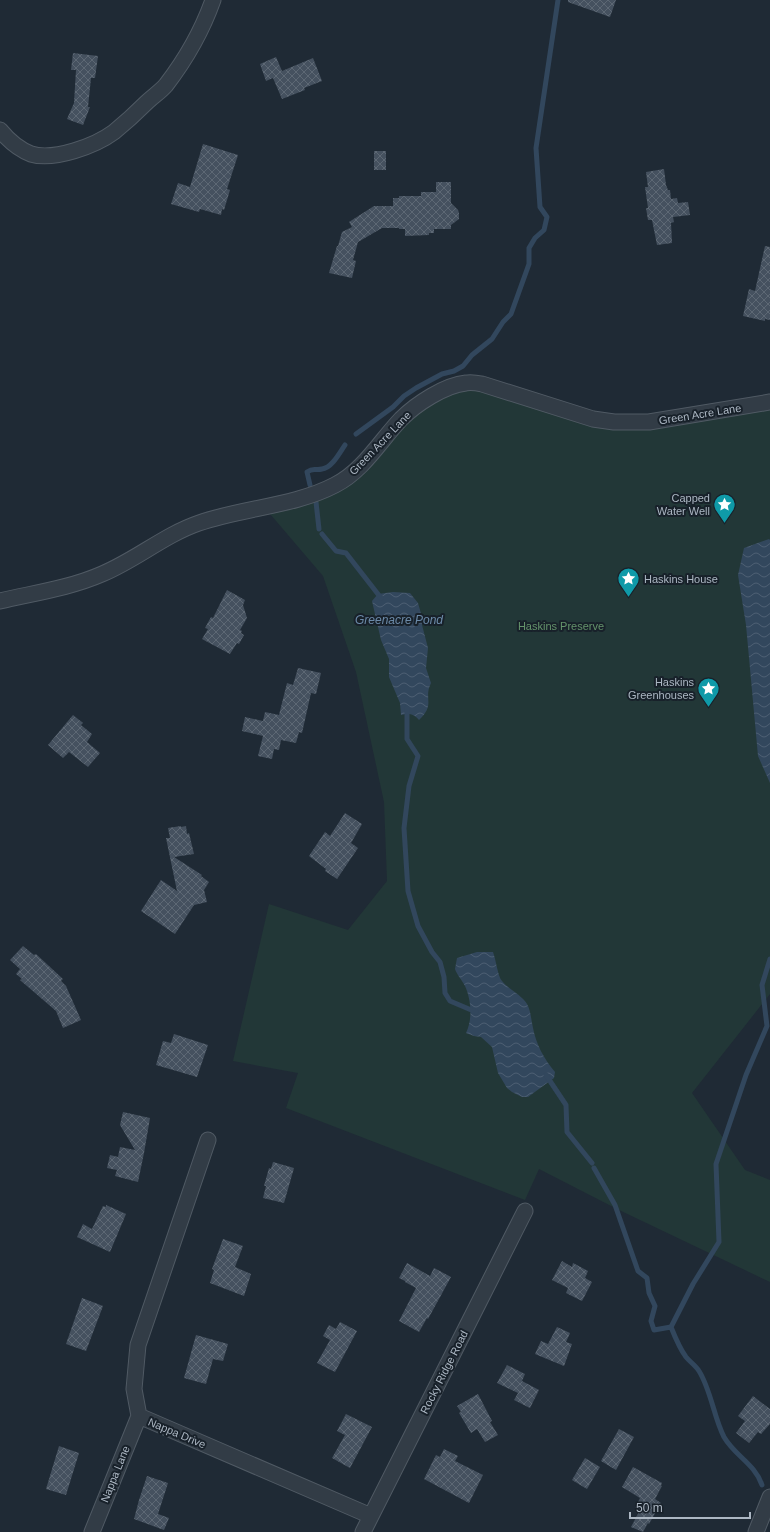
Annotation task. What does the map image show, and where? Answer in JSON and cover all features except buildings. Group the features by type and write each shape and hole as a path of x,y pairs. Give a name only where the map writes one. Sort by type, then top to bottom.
{"street":[{"path":"0,130 9,141 21,150 32,154 48,156 72,151 100,140 119,128 165,86 187,55 204,22 213,0"},
{"name":"Green Acre Lane","path":"0,601 72,585 103,574 161,540 198,523 227,515 265,508 313,494 336,485 353,473 368,459 402,419 437,393 455,385 466,383 482,384 593,419 614,422 649,422 770,402"},
{"name":"Nappa Drive","path":"208,1140 138,1345 134,1388 139,1416 370,1516"},
{"name":"Rocky Ridge Road","path":"363,1532 525,1211"},
{"name":"Nappa Lane","path":"92,1532 139,1416"},
{"path":"756,1532 770,1497"}],"green space":[{"name":"Haskins Preserve","path":"467,383 614,422 770,402 770,994 692,1093 745,1170 770,1180 770,1282 617,1209 539,1169 525,1200 286,1108 298,1073 233,1061 269,904 348,930 387,881 384,802 356,672 323,576 265,508 353,473 402,419"}],"water":[{"path":"769,539 770,783 758,756 746,625 738,575 744,548"},
{"name":"Greenacre Pond","path":"393,592 410,593 418,603 422,617 422,625 428,648 426,668 431,683 428,693 427,710 419,720 411,714 401,715 400,703 389,677 389,659 381,640 372,601 378,594"},
{"path":"477,952 493,952 501,979 527,1004 538,1046 547,1062 555,1072 554,1078 528,1097 522,1097 507,1088 498,1073 492,1047 481,1037 466,1033 470,1022 469,997 465,986 455,969 457,958"}],"waterway":[{"path":"356,434 416,388 442,374 454,371 463,366 472,355 492,339 503,322 511,314 529,264 529,248 535,238 544,230 547,217 540,207 536,148 558,0"},
{"path":"310,485 307,472 329,466 345,445"},
{"path":"316,502 319,529"},
{"path":"322,534 336,551 346,553 381,598"},
{"path":"407,708 407,739 418,756 409,786 404,828 408,891 418,926 432,952 440,962 444,977 445,993 450,1001 476,1012"},
{"path":"762,1485 755,1471 734,1450 724,1437 703,1379 698,1369 684,1354 671,1327 693,1284 719,1242 716,1164 746,1075 767,1026 762,985 770,959"},
{"path":"546,1075 566,1105 567,1132 592,1163"},
{"path":"594,1168 615,1205 638,1271 647,1278 649,1293 655,1306 651,1321 654,1330 671,1327"}],"place":[{"name":"Capped Water Well","path":"725,524"},
{"name":"Haskins House","path":"628,598"},
{"name":"Haskins Greenhouses","path":"709,708"}]}
